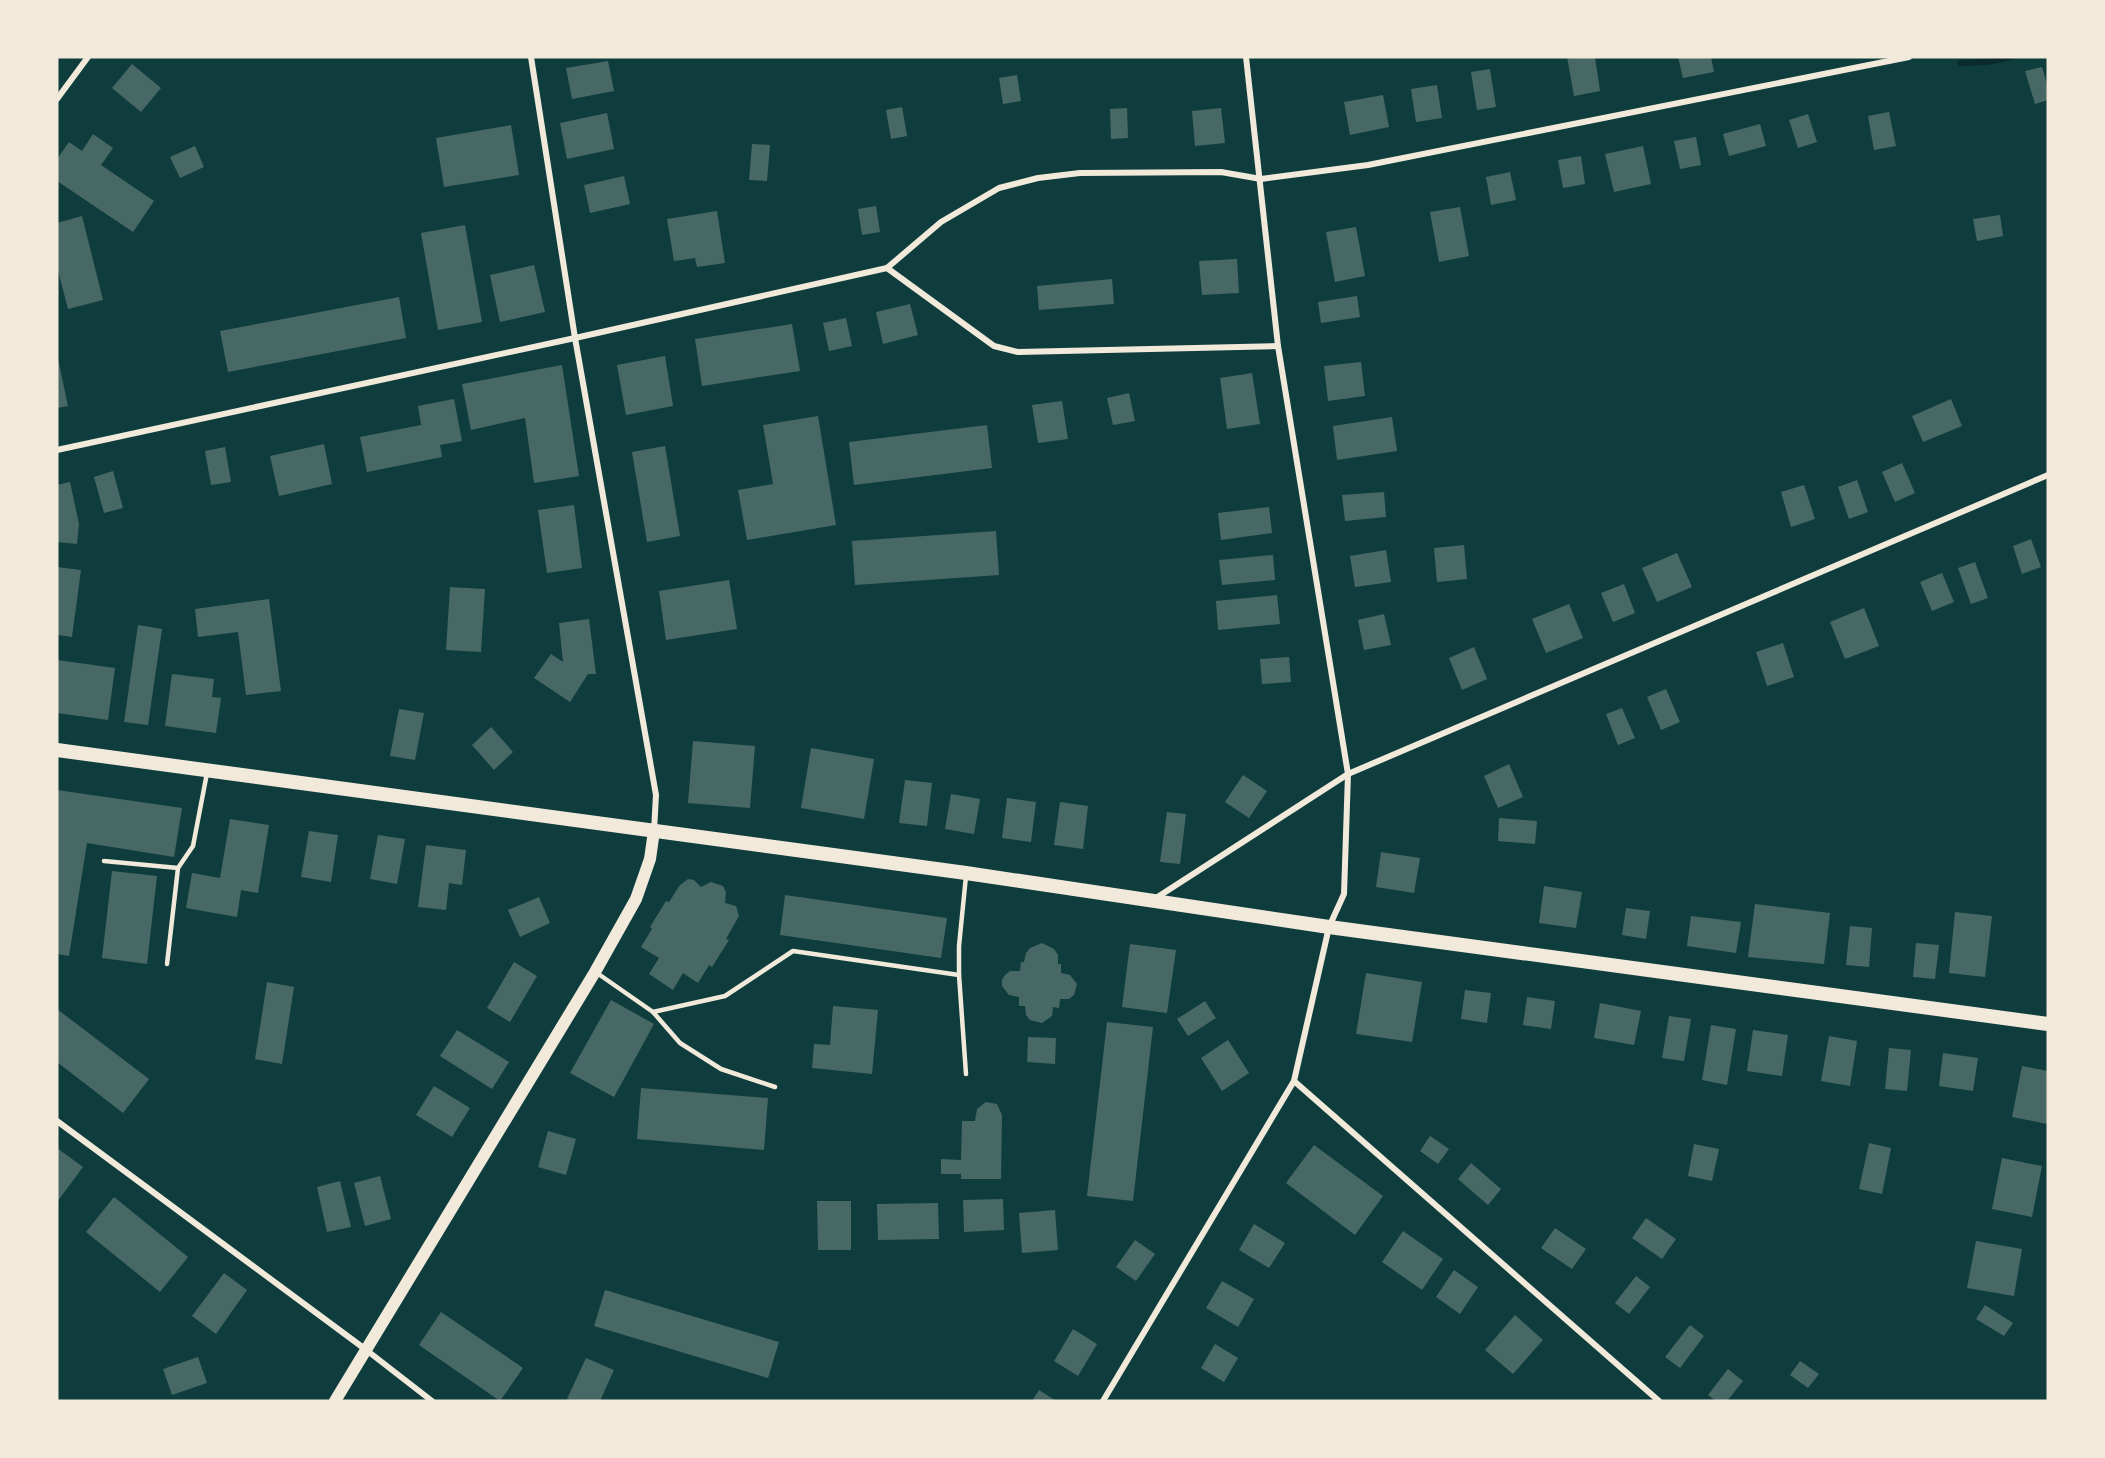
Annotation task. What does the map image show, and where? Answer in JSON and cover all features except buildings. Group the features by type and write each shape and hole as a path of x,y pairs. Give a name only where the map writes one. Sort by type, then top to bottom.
{"main road":[{"path":"57,750 966,873 1329,927 2048,1024"},
{"path":"335,1401 595,972 636,899 650,859 654,831"}],"street":[{"path":"57,99 88,57"},
{"path":"531,57 575,338 656,795 654,831"},
{"path":"1103,1401 1293,1081 1329,927 1344,894 1348,774 1278,346 1246,57"},
{"path":"57,450 887,268 941,222 999,188 1038,178 1080,173 1221,172 1261,179 1368,165 1909,57"},
{"path":"887,268 994,346 1018,352 1278,346"},
{"path":"1153,900 1348,774 2048,475"},
{"path":"1293,1081 1659,1401"},
{"path":"57,1121 432,1401"}],"lane":[{"path":"167,964 178,868 194,846 207,770"},
{"path":"104,861 178,868"},
{"path":"966,873 959,946 966,1074"},
{"path":"653,1012 725,996 793,951 959,975"},
{"path":"595,972 653,1012 680,1043 721,1069 775,1087"}],"waterway":[{"path":"1961,63 1987,62 2011,57"}]}
